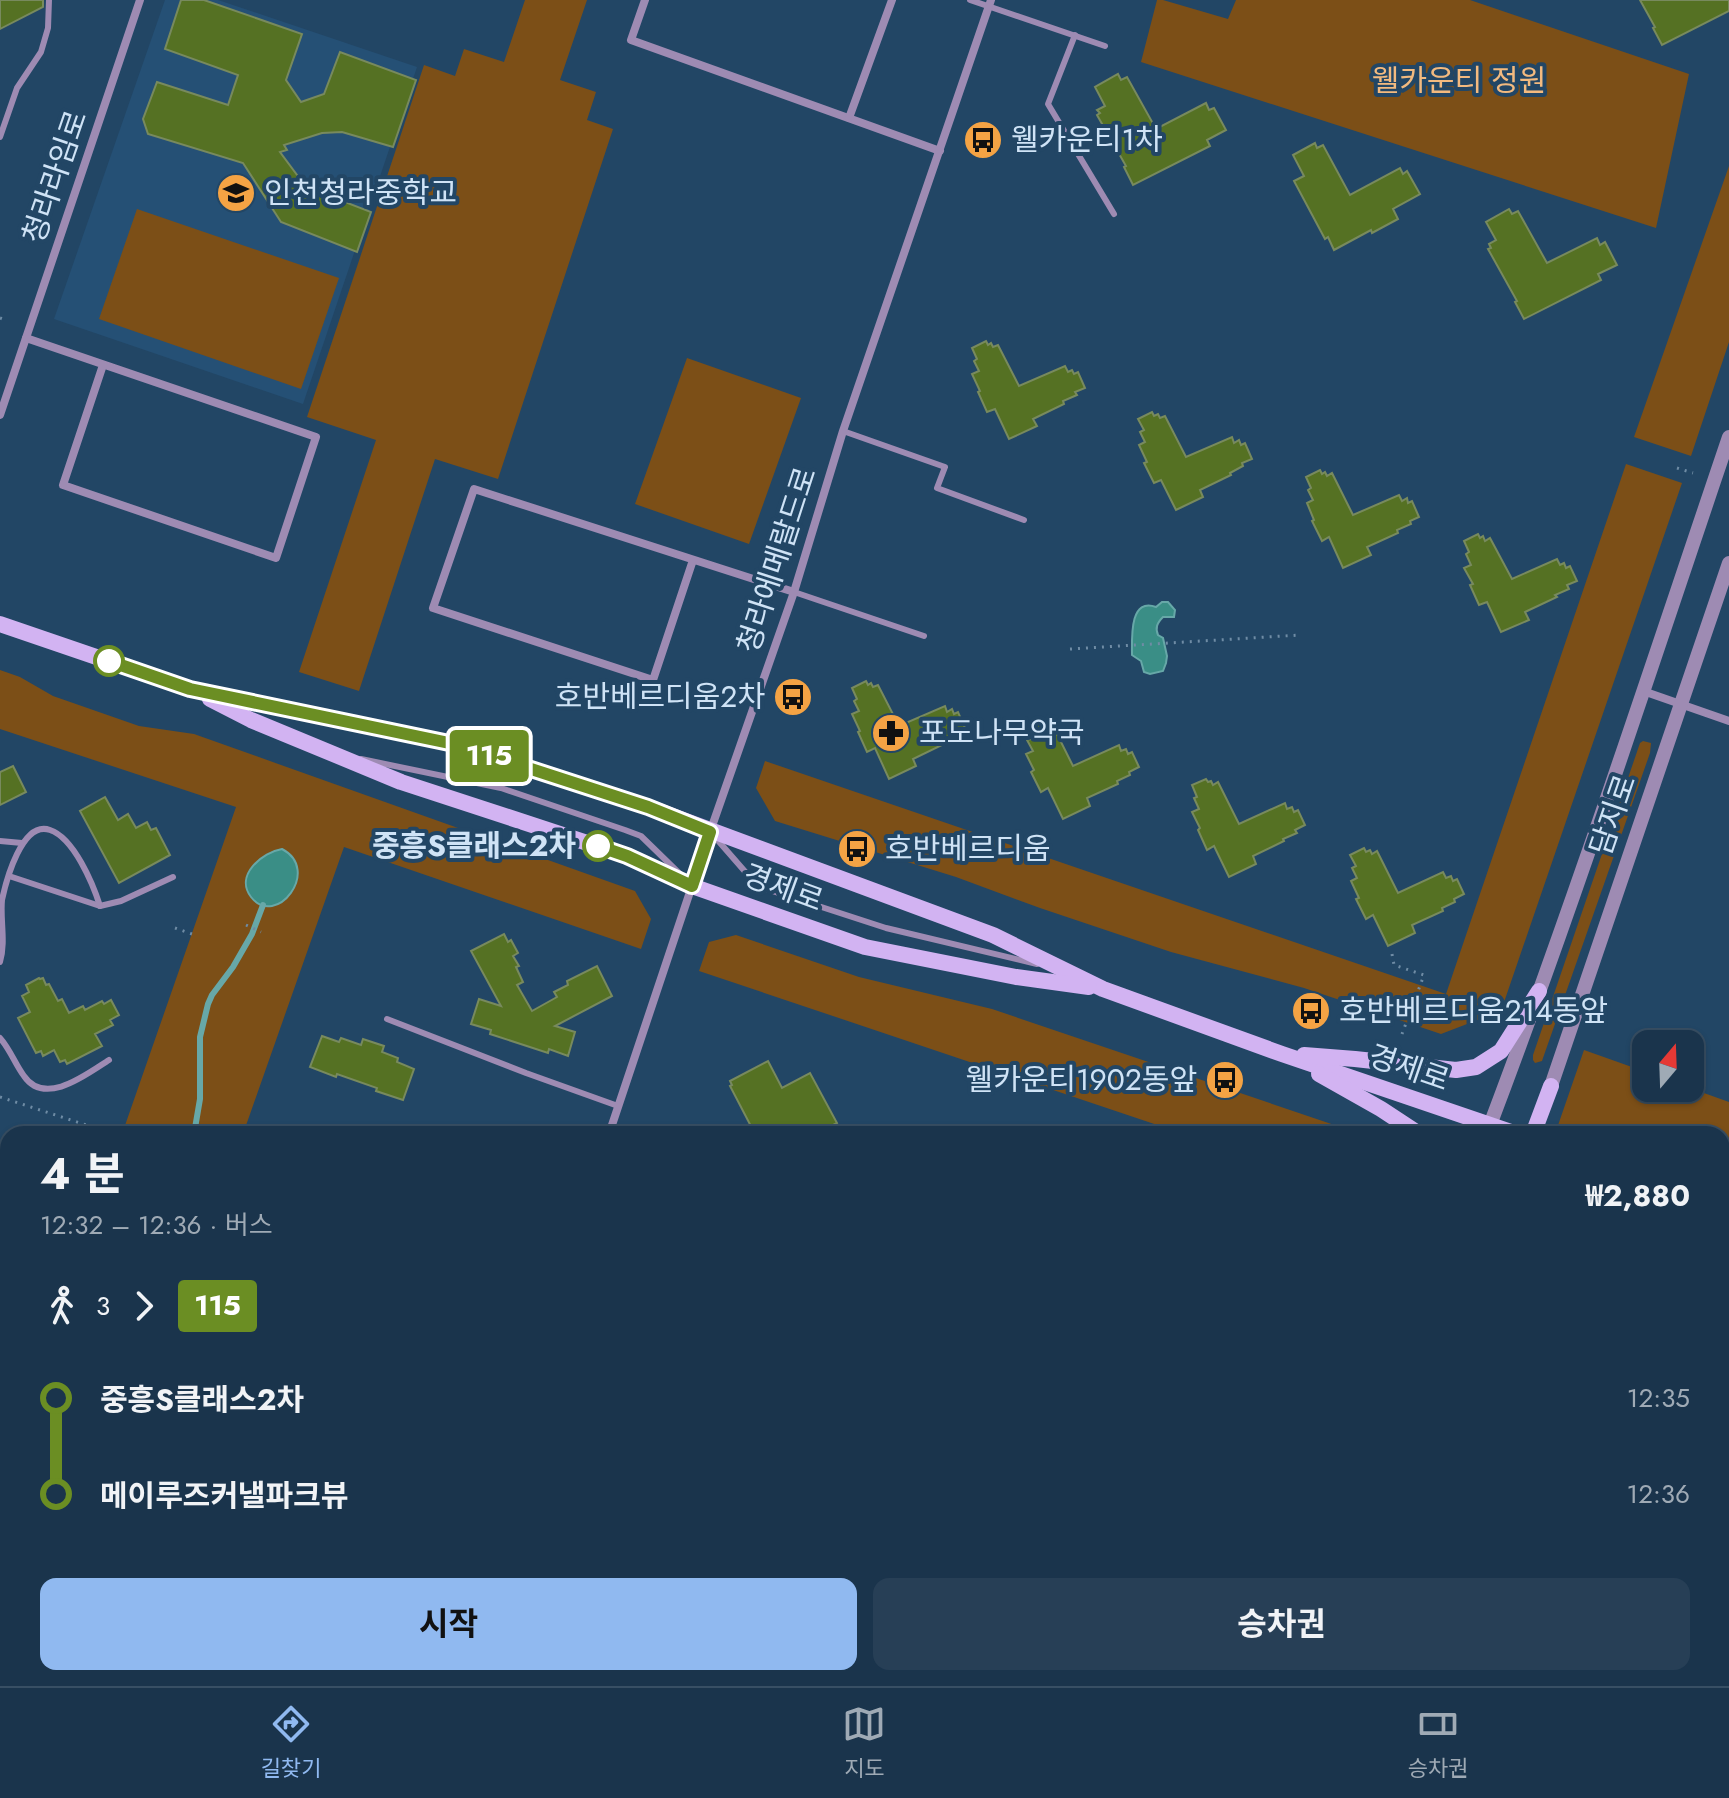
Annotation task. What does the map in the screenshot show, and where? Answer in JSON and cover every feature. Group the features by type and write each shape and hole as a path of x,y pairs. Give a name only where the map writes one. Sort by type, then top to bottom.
{"main road":[{"name":"경제로","path":"0,624 190,689 454,744 648,807 993,935 1103,989 1477,1126"},
{"name":"경제로","path":"190,689 251,720 401,782 627,856 692,886 865,947 1002,974 1103,989"},
{"path":"1282,1054 1456,1070 1476,1067 1501,1051 1539,991"},
{"path":"1282,1054 1407,1126"},
{"path":"1536,1126 1551,1086"}],"street":[{"name":"청라라임로","path":"0,415 140,0"},
{"path":"645,0 631,40 940,151"},
{"path":"849,118 892,0"},
{"name":"청라에메랄드로","path":"612,1126 794,592 843,431 990,3"},
{"path":"26,338 316,437 276,558 63,485 103,365"},
{"path":"1489,1126 1667,625 1729,437"},
{"path":"693,560 653,680 433,608 474,489 794,592"},
{"name":"담지로","path":"1551,1086 1729,563"},
{"path":"1643,691 1729,721"}],"lane":[{"path":"0,137 17,88 41,52 48,28 49,0"},
{"path":"970,0 990,3 1105,46"},
{"path":"1075,35 1048,104 1114,214"},
{"path":"843,431 945,467 937,488 1024,520"},
{"path":"794,592 924,636"},
{"path":"323,750 501,788 641,836 692,886"},
{"path":"0,962 2,902 9,876 22,843 44,829 53,831 63,839 80,859 93,883 100,906"},
{"path":"710,832 763,888 886,928 1068,971"},
{"path":"0,841 22,843"},
{"path":"9,876 100,906 121,901 173,877"},
{"path":"387,1019 618,1106"},
{"path":"0,1038 26,1080 37,1088 58,1088 109,1060"}],"path":[{"path":"1677,468 1693,473"},
{"path":"1070,649 1300,635"},
{"path":"246,925 261,932"},
{"path":"175,928 192,934"},
{"path":"1392,954 1394,965 1424,975 1402,1034"},
{"path":"0,1097 89,1126"}],"shaded area":[{"name":"인천청라중학교","path":"165,0 218,0 417,67 303,404 54,319"},
{"path":"1168,602 1175,610 1174,617 1163,617 1158,623 1157,632 1163,638 1166,663 1163,671 1150,674 1144,672 1141,661 1132,655 1134,621 1141,608 1156,607"},
{"path":"282,849 293,858 298,870 296,882 291,893 282,901 272,906 261,905 247,889 248,873 259,860"}],"green space":[{"path":"525,0 587,0 560,80 596,92 587,120 613,129 498,479 435,459 359,691 299,672 376,440 307,417 424,65 455,76 464,49 504,62"},
{"name":"웰카운티 정원","path":"1157,0 1228,19 1236,0 1470,0 1689,74 1656,228 1141,62"},
{"path":"1729,166 1729,342 1691,456 1634,437"},
{"path":"137,209 339,278 301,389 99,319"},
{"path":"687,358 801,398 749,544 635,504"},
{"path":"1626,464 1682,483 1501,1011 1441,1034 1304,988 1171,952 956,877 775,821 756,788 765,761 1446,994"},
{"path":"0,670 20,677 53,696 139,726 194,734 635,891 651,919 641,949 344,847 246,1126 125,1126 236,807 0,729"},
{"path":"1643,741 1651,743 1650,753 1542,1061 1535,1063 1533,1055"},
{"path":"736,935 859,977 992,1009 1337,1126 1160,1126 699,971 709,942"},
{"path":"1584,1050 1632,1067 1632,1102 1704,1102 1704,1093 1729,1102 1729,1126 1558,1126"}],"building":[{"path":"0,0 43,0 43,7 0,29"},
{"name":"인천청라중학교","path":"181,0 204,0 302,34 286,80 301,102 324,94 340,52 416,80 393,147 342,132 322,133 284,145 287,150 280,152 306,187 371,212 357,252 281,222 243,163 148,134 143,119 157,82 228,105 238,75 165,49"},
{"path":"1640,0 1729,0 1729,11 1662,45"},
{"path":"1118,74 1121,80 1127,77 1156,129 1206,103 1209,110 1214,108 1226,130 1207,140 1210,146 1133,185 1126,166 1097,115 1100,113 1097,110 1105,106 1095,87"},
{"path":"1315,143 1317,148 1323,145 1350,195 1400,168 1403,174 1407,171 1420,194 1393,209 1398,219 1334,250 1294,181 1304,176 1293,155"},
{"path":"1509,209 1512,214 1518,211 1547,263 1597,238 1600,245 1605,242 1617,265 1598,274 1601,280 1524,319 1488,249 1491,248 1489,244 1496,240 1486,222"},
{"path":"986,341 993,347 998,345 1019,386 1065,366 1068,372 1078,372 1085,388 1063,401 1064,404 1033,419 1037,426 1009,439 995,409 987,412 972,374 979,371 972,348"},
{"path":"1152,412 1160,418 1165,416 1186,457 1232,437 1234,443 1239,440 1241,445 1245,443 1252,459 1242,463 1243,466 1231,475 1200,490 1203,497 1176,510 1161,480 1154,483 1139,445 1145,442 1140,432 1144,430 1138,419"},
{"path":"1320,470 1327,476 1332,473 1353,515 1399,495 1402,501 1407,498 1408,503 1412,501 1419,517 1397,530 1398,533 1367,547 1371,555 1343,568 1329,537 1322,541 1307,503 1313,500 1306,477"},
{"path":"1478,534 1485,541 1490,538 1512,579 1557,559 1560,565 1570,566 1577,581 1567,585 1569,589 1555,595 1557,597 1525,612 1529,620 1501,632 1487,602 1479,605 1464,568 1471,565 1464,541"},
{"path":"866,681 873,687 878,685 899,726 945,706 947,712 952,709 954,714 958,712 965,728 943,741 944,744 913,759 916,766 889,779 875,748 867,752 852,714 859,711 852,688"},
{"path":"1039,721 1047,727 1052,724 1073,766 1119,745 1121,751 1126,749 1128,754 1132,752 1139,767 1117,781 1118,784 1087,798 1090,806 1063,819 1048,788 1041,792 1026,754 1033,751 1025,727"},
{"path":"13,766 26,792 0,805 0,772"},
{"path":"1206,779 1213,785 1218,782 1239,824 1285,803 1287,809 1292,807 1294,812 1298,810 1305,825 1284,841 1253,856 1256,864 1229,877 1214,846 1207,850 1192,812 1199,809 1192,785"},
{"path":"105,797 118,820 128,814 136,828 147,822 151,830 156,828 170,855 119,883 80,811"},
{"path":"1364,848 1372,854 1377,851 1398,893 1443,872 1446,878 1451,876 1453,881 1457,879 1464,894 1442,908 1443,911 1412,925 1415,933 1388,946 1373,915 1366,919 1351,881 1357,878 1352,868 1356,866 1350,855"},
{"path":"504,934 518,953 513,956 523,982 517,985 532,1011 557,997 554,992 568,985 567,981 597,966 612,996 555,1026 575,1032 568,1056 549,1049 548,1053 490,1034 491,1030 471,1024 479,999 501,1006 471,951"},
{"path":"43,978 46,985 49,984 58,1001 62,999 69,1013 83,1006 85,1010 111,1000 119,1015 110,1020 113,1025 95,1034 102,1046 67,1064 65,1060 60,1062 54,1050 43,1056 41,1051 36,1053 18,1018 30,1012 22,996 29,992 26,985"},
{"path":"322,1036 361,1045 363,1039 384,1046 382,1052 414,1069 403,1100 376,1091 377,1088 310,1067"},
{"path":"768,1061 782,1088 810,1073 837,1123 831,1126 751,1126 730,1081"}],"waterway":[{"path":"195,1126 200,1099 200,1037 208,1004 252,934 263,905"}],"bus line":[{"name":"115","path":"109,661 190,689 454,744 648,807 710,832 692,886 598,846"}],"place":[{"name":"웰카운티1차","path":"983,140"},
{"name":"인천청라중학교","path":"236,193"},
{"name":"호반베르디움2차","path":"793,697"},
{"name":"포도나무약국","path":"891,733"},
{"name":"중흥S클래스2차","path":"598,846"},
{"name":"호반베르디움","path":"857,849"},
{"name":"호반베르디움214동앞","path":"1311,1011"},
{"name":"웰카운티1902동앞","path":"1225,1080"}]}
